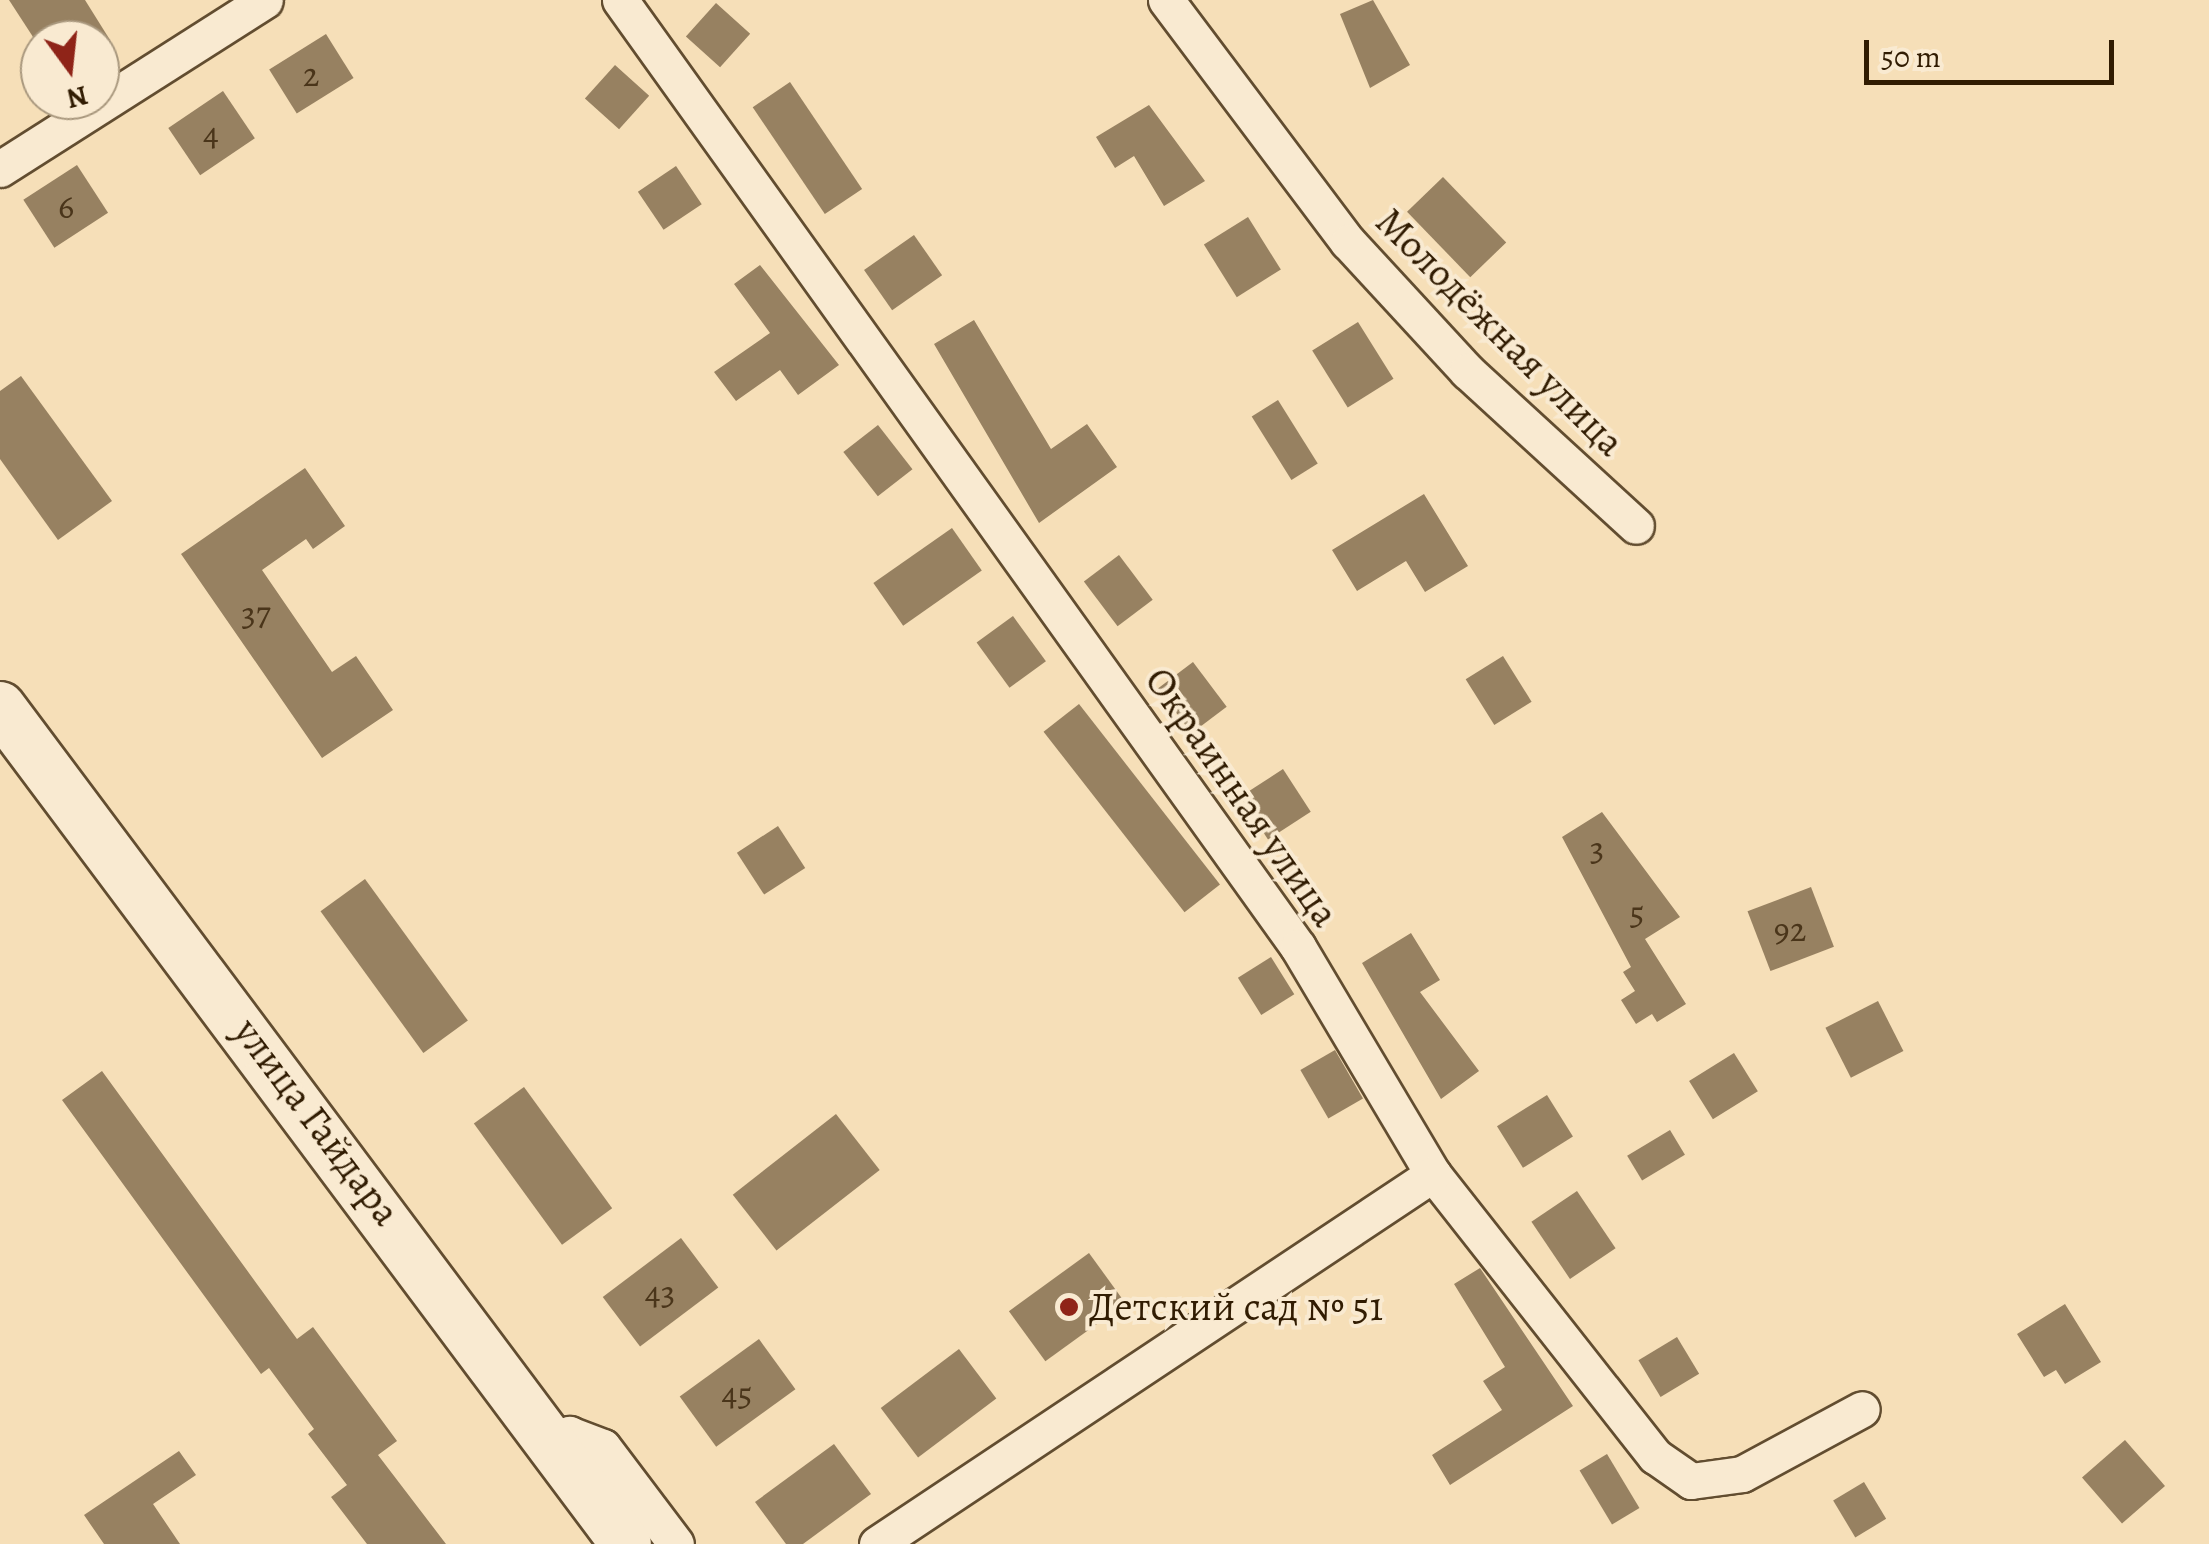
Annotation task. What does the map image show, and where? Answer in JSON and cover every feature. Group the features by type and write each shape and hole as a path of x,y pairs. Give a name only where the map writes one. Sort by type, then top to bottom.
{"street":[{"path":"0,169 265,0"},
{"name":"Окраинная улица","path":"620,0 1298,947 1433,1174 1654,1456 1691,1481 1742,1474 1862,1409"},
{"name":"Молодёжная улица","path":"1166,0 1348,242 1467,371 1636,526"},
{"name":"улица Гайдара","path":"0,707 390,1217 626,1544"},
{"path":"876,1544 1433,1174"},
{"path":"551,1444 570,1434 603,1448 676,1544"}],"building":[{"path":"9,0 85,0 98,20 22,20"},
{"path":"1373,0 1410,65 1370,88 1340,14"},
{"path":"716,3 750,34 720,67 686,36"},
{"path":"326,34 354,78 297,114 269,70"},
{"path":"615,65 649,96 619,129 585,98"},
{"path":"790,82 862,189 825,214 753,107"},
{"path":"223,91 255,138 200,175 168,128"},
{"path":"1149,105 1205,181 1164,206 1134,156 1115,168 1096,137"},
{"path":"77,165 108,213 54,248 23,200"},
{"path":"676,166 702,204 664,230 638,192"},
{"path":"1443,177 1506,242 1470,277 1407,212"},
{"path":"1248,217 1281,270 1237,297 1204,245"},
{"path":"914,235 942,275 892,310 864,270"},
{"path":"760,265 839,365 798,395 780,370 736,401 714,372 770,333 734,284"},
{"path":"974,320 1051,449 1087,424 1117,467 1039,523 934,344"},
{"path":"1358,322 1394,379 1348,407 1312,351"},
{"path":"21,376 112,501 58,540 0,459 0,391"},
{"path":"1278,400 1318,464 1291,480 1252,416"},
{"path":"878,425 912,469 878,496 843,452"},
{"path":"305,468 345,526 313,549 306,539 262,570 332,672 356,656 393,710 322,758 181,554"},
{"path":"1424,494 1468,566 1425,592 1406,561 1357,591 1332,550"},
{"path":"952,528 982,571 903,626 873,583"},
{"path":"1119,555 1153,600 1118,626 1084,581"},
{"path":"1013,616 1046,661 1010,688 977,642"},
{"path":"1503,656 1532,702 1494,725 1466,679"},
{"path":"1193,662 1227,707 1192,733 1158,688"},
{"path":"1079,704 1220,884 1185,912 1044,732"},
{"path":"1283,769 1311,812 1268,840 1240,797"},
{"path":"1602,812 1680,917 1645,939 1686,1004 1657,1022 1652,1014 1636,1024 1621,1000 1635,991 1623,972 1631,967 1562,837"},
{"path":"778,826 805,868 764,895 737,853"},
{"path":"365,879 468,1021 423,1053 321,911"},
{"path":"1811,887 1834,947 1770,971 1748,911"},
{"path":"1411,933 1440,980 1420,992 1479,1071 1441,1099 1362,963"},
{"path":"1271,957 1294,994 1261,1015 1238,978"},
{"path":"1878,1001 1903,1051 1851,1078 1825,1028"},
{"path":"1335,1050 1363,1098 1328,1118 1300,1070"},
{"path":"1734,1053 1758,1091 1713,1119 1689,1081"},
{"path":"102,1071 297,1339 313,1327 397,1441 378,1455 446,1544 367,1544 331,1497 347,1485 308,1434 314,1429 269,1368 261,1374 62,1100"},
{"path":"524,1087 612,1208 562,1245 474,1123"},
{"path":"1547,1095 1573,1137 1523,1168 1497,1126"},
{"path":"836,1114 880,1170 776,1251 733,1195"},
{"path":"1670,1130 1685,1155 1642,1181 1627,1156"},
{"path":"1577,1191 1616,1248 1570,1279 1531,1222"},
{"path":"681,1238 718,1288 640,1346 603,1297"},
{"path":"1089,1253 1125,1303 1045,1361 1009,1311"},
{"path":"1480,1268 1573,1406 1450,1485 1432,1455 1502,1410 1483,1381 1505,1367 1454,1284"},
{"path":"2065,1304 2101,1362 2065,1384 2056,1370 2044,1377 2017,1334"},
{"path":"1677,1337 1699,1374 1661,1397 1638,1360"},
{"path":"759,1339 795,1389 716,1447 680,1397"},
{"path":"959,1349 996,1399 918,1457 881,1408"},
{"path":"2125,1440 2165,1486 2122,1523 2082,1477"},
{"path":"834,1444 871,1494 803,1544 786,1544 755,1502"},
{"path":"179,1451 196,1475 153,1504 180,1544 104,1544 84,1515"},
{"path":"1607,1454 1639,1508 1612,1524 1580,1470"},
{"path":"1864,1482 1886,1519 1855,1537 1833,1501"}],"place":[{"name":"Детский сад № 51","path":"1069,1307"}]}
